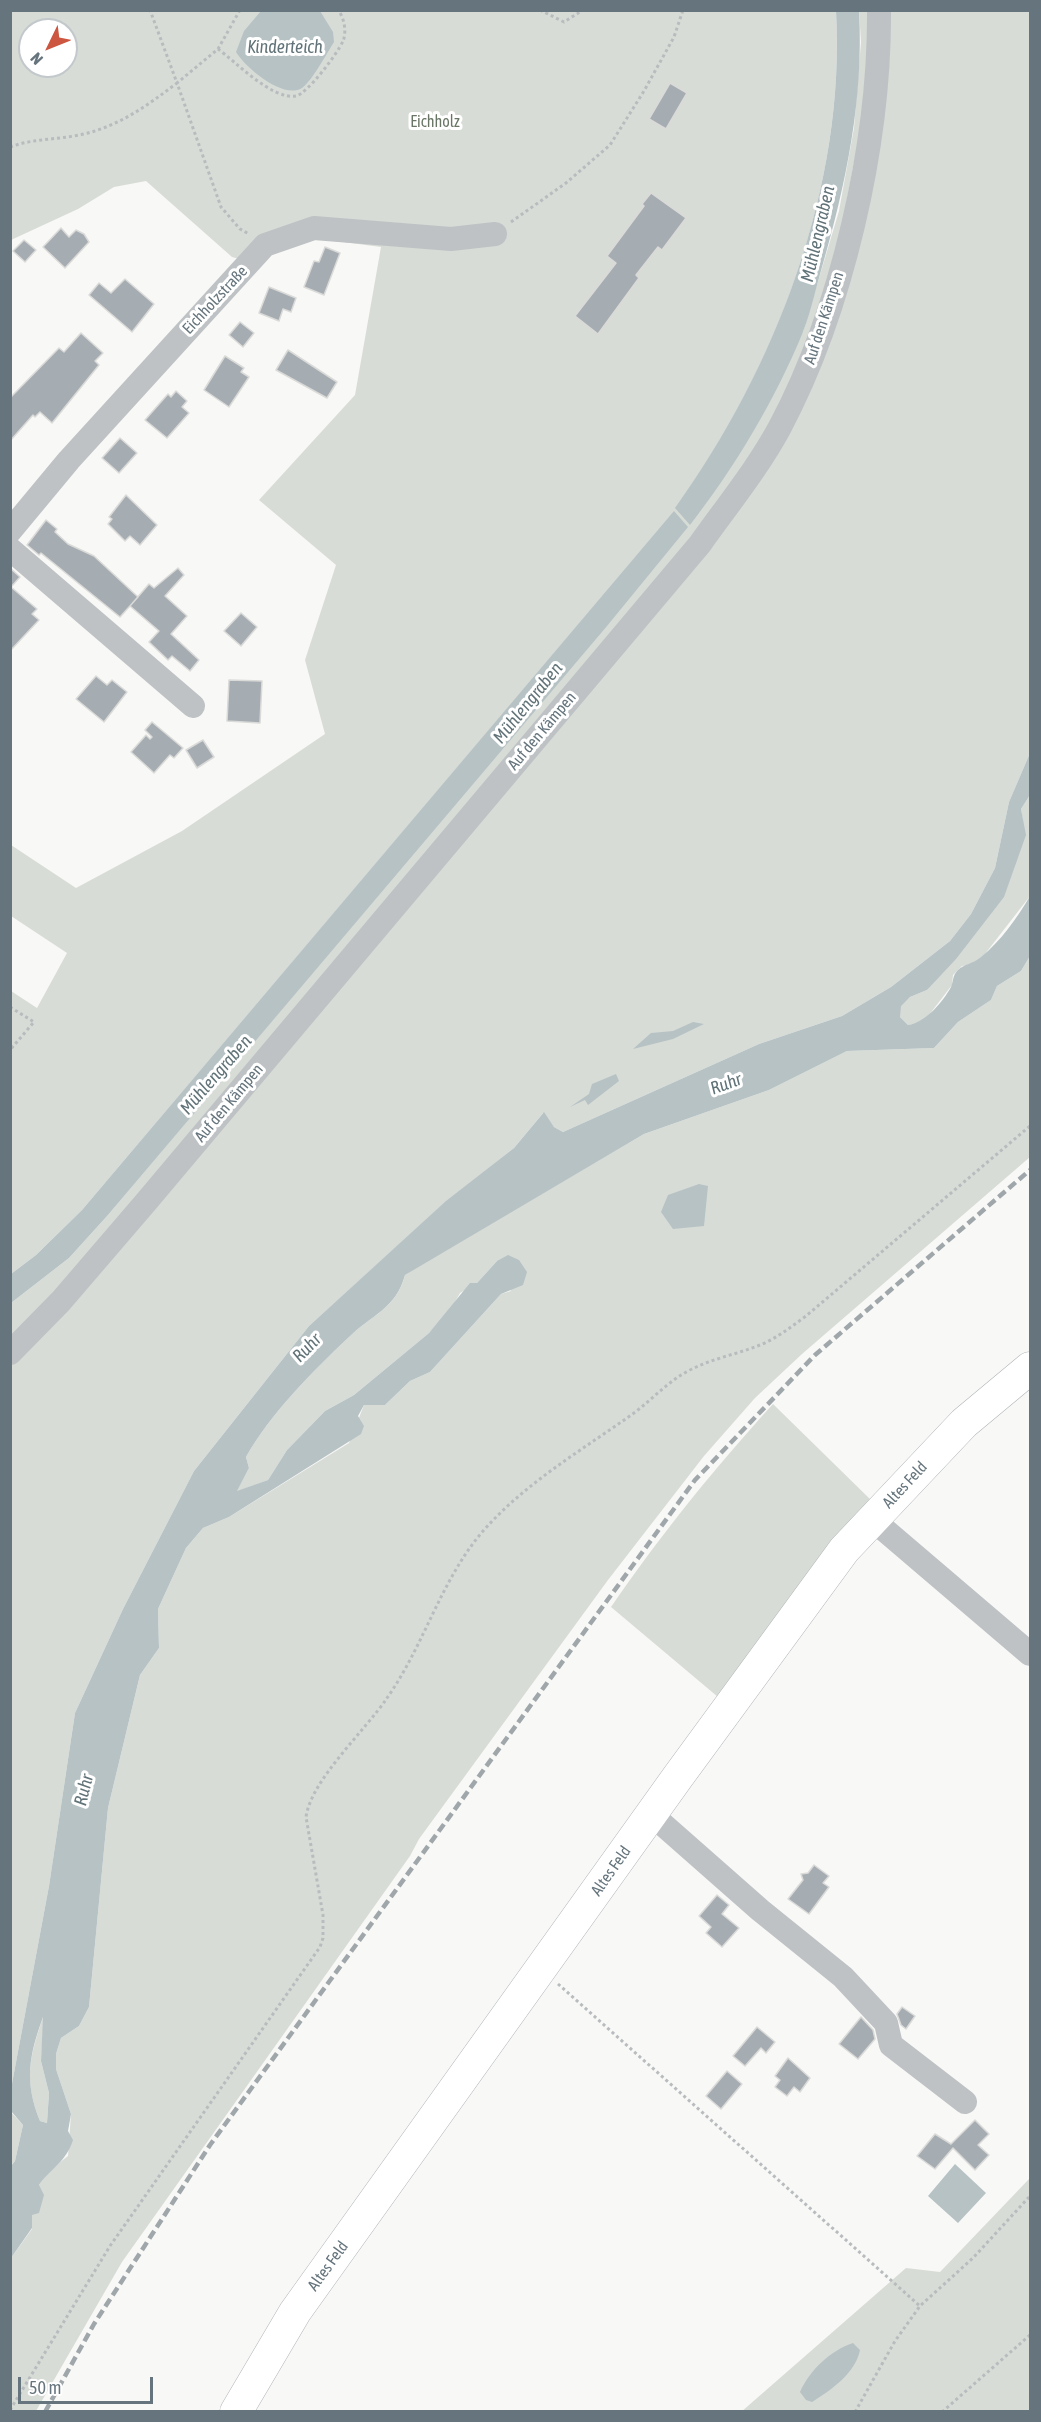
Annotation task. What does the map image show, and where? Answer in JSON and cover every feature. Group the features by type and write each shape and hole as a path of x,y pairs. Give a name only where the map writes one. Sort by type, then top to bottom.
{"main road":[{"name":"Altes Feld","path":"236,2412 295,2312 651,1814 844,1550 964,1422 1030,1368"}],"street":[{"name":"Auf den Kämpen","path":"10,1353 61,1301 147,1202 700,544 779,429 816,351 862,192 880,47 879,10"},
{"name":"Eichholzstraße","path":"10,531 69,460 265,245 314,228 452,239 495,234"},
{"path":"10,549 193,706"},
{"path":"873,1520 1030,1654"},
{"path":"651,1814 760,1910 843,1977 886,2023 891,2045 965,2102"}],"path":[{"path":"150,10 221,207 240,229 265,245"},
{"path":"10,147 27,141 83,134 111,126 136,113 218,50 240,10"},
{"path":"218,50 239,68 280,94 295,96 307,90 344,40 343,17 338,10"},
{"path":"540,10 564,22 583,10"},
{"path":"495,234 566,183 610,145 674,37 683,10"},
{"path":"10,1007 34,1022 10,1050"},
{"path":"10,2410 110,2246 320,1947 324,1928 306,1817 308,1802 325,1776 387,1699 409,1664 441,1594 479,1536 505,1508 536,1481 635,1412 677,1377 712,1360 777,1337 806,1316 1030,1126"},
{"path":"541,1969 920,2306"},
{"path":"855,2412 895,2341 920,2306 972,2258 1030,2196"},
{"path":"942,2412 1030,2335"}],"green space":[{"name":"Eichholz","path":"11,11 836,11 836,77 829,142 816,208 797,272 773,335 745,396 712,454 676,508 803,332 839,211 854,128 861,42 859,11 876,11 869,99 822,319 741,480 11,1348 11,1303 69,1258 108,1215 479,775 675,511 82,1210 36,1255 11,1274 11,991 37,1008 67,953 11,916 11,845 76,888 182,831 325,734 305,660 336,565 259,500 355,395 381,247 305,237 279,248 258,264 232,257 146,181 114,187 78,209 11,240"},
{"path":"883,11 1030,11 1030,753 1009,802 995,868 971,914 950,941 891,987 842,1016 759,1044 563,1132 554,1127 543,1113 514,1148 446,1202 309,1326 194,1471 123,1609 75,1713 49,1886 11,2089 11,1358 705,545 817,356"},
{"path":"1030,795 1030,896 985,954 972,965 962,966 953,975 952,985 929,1015 919,1024 908,1025 900,1017 900,1006 910,997 927,990 1025,835 1021,809"},
{"path":"1030,956 1030,1157 802,1354 755,1398 704,1456 608,1580 419,1839 410,1856 122,2262 36,2411 11,2412 11,2258 32,2229 32,2214 39,2185 50,2170 68,2156 71,2114 56,2069 56,2054 61,2038 79,2026 89,2007 108,1808 140,1675 159,1648 158,1609 186,1548 203,1528 229,1517 349,1443 364,1405 385,1405 410,1381 430,1372 501,1294 511,1291 497,1261 477,1283 460,1293 451,1309 429,1333 354,1395 325,1411 287,1450 268,1480 236,1492 249,1468 246,1457 267,1425 306,1379 356,1330 389,1304 396,1296 405,1275 420,1265 644,1134 769,1090 847,1051 934,1048 958,1022 991,1000 997,986 1021,971"},
{"path":"773,1404 873,1502 718,1697 611,1607 689,1502"},
{"path":"44,2014 41,2061 49,2093 47,2123 40,2121 31,2092 30,2079 32,2055"},
{"path":"10,2111 23,2125 15,2161 11,2166"},
{"path":"1030,2178 1030,2411 741,2412 906,2268 940,2272"}],"water":[{"name":"Kinderteich","path":"261,11 320,11 333,32 334,42 315,73 302,88 294,91 275,86 247,66 236,52 244,31"},
{"name":"Mühlengraben","path":"836,11 859,11 859,76 846,172 811,308 792,357 767,408 723,480 690,525 675,508 711,454 744,396 773,335 797,272 816,208 829,142 836,77"},
{"name":"Mühlengraben","path":"674,511 688,527 607,626 108,1215 69,1258 11,1303 11,1274 36,1255 82,1210"},
{"name":"Ruhr","path":"1030,753 1030,795 1021,809 1026,835 1004,897 956,959 927,990 910,997 901,1006 900,1017 908,1025 921,1020 933,1011 948,993 956,972 978,959 1002,937 1030,896 1030,956 1021,971 997,986 991,1000 958,1022 934,1048 847,1051 769,1090 644,1134 405,1275 401,1287 389,1304 357,1330 306,1379 256,1441 246,1457 249,1468 237,1491 268,1480 287,1450 325,1411 354,1395 429,1333 470,1283 477,1283 497,1261 508,1255 519,1260 527,1272 523,1285 501,1294 430,1372 410,1381 385,1405 364,1405 358,1416 364,1426 361,1434 229,1517 203,1528 186,1548 158,1609 159,1648 140,1675 108,1808 89,2007 79,2026 61,2038 56,2054 56,2069 71,2114 68,2131 73,2140 63,2159 39,2185 44,2195 39,2213 32,2215 32,2228 11,2258 11,2166 15,2161 23,2125 11,2111 11,2089 49,1886 75,1713 123,1609 194,1471 309,1326 446,1201 514,1148 544,1112 554,1127 563,1132 759,1044 842,1016 891,987 950,941 971,914 995,868 1009,802","holes":["43,2017 41,2061 49,2093 47,2123 40,2121 30,2081 34,2044"]},
{"path":"693,1022 704,1024 673,1039 633,1049 651,1033 673,1031"},
{"path":"616,1074 619,1081 588,1105 585,1100 570,1107 589,1094 592,1084"},
{"path":"699,1184 708,1186 704,1226 673,1229 661,1212 668,1195"},
{"path":"955,2164 986,2193 958,2223 928,2196"},
{"path":"853,2343 860,2350 848,2374 812,2402 806,2400 800,2392 809,2376 829,2356"}],"building":[{"path":"670,83 687,93 666,129 649,119"},
{"path":"651,193 686,218 662,250 658,247 636,275 639,278 598,334 575,316 616,263 607,256"},
{"path":"61,228 69,237 76,230 84,234 89,242 65,268 43,247"},
{"path":"24,240 36,250 25,262 13,251"},
{"path":"325,247 340,253 324,295 304,287 314,261 319,262"},
{"path":"125,279 154,304 132,332 89,295 99,283 111,293"},
{"path":"269,287 296,298 291,312 283,309 279,321 259,313"},
{"path":"240,322 254,333 243,347 229,335"},
{"path":"81,333 103,353 95,361 99,365 52,423 40,412 35,417 33,415 10,441 10,398 59,348 64,352"},
{"path":"288,350 337,382 327,398 276,370"},
{"path":"225,356 244,368 241,372 249,377 229,407 204,390"},
{"path":"176,391 187,401 182,407 189,413 167,438 145,420 168,394 171,397"},
{"path":"120,438 137,453 119,473 102,458"},
{"path":"126,495 157,525 140,545 130,536 125,541 108,524 112,519 109,517"},
{"path":"46,520 57,529 55,532 68,544 94,556 138,597 120,617 41,553 39,555 27,545"},
{"path":"10,568 20,577 11,587 37,609 32,614 39,620 10,651"},
{"path":"178,568 184,575 165,596 187,616 171,634 199,660 190,671 172,656 168,660 149,642 159,631 130,606 149,584 154,588"},
{"path":"241,613 257,627 241,646 224,631"},
{"path":"96,676 107,685 112,680 127,692 104,722 76,699"},
{"path":"229,680 262,681 260,723 227,721"},
{"path":"152,722 183,748 174,758 170,755 154,773 131,752 146,735 150,739 152,737 145,730"},
{"path":"203,740 214,757 197,768 186,750"},
{"path":"814,1865 829,1876 823,1883 829,1887 809,1914 788,1899 803,1880 801,1874 808,1873"},
{"path":"717,1895 729,1905 722,1914 739,1928 722,1947 706,1933 711,1927 699,1916"},
{"path":"902,2007 915,2016 906,2029 901,2025 897,2014"},
{"path":"861,2017 873,2030 875,2039 858,2059 839,2044"},
{"path":"757,2027 775,2042 766,2053 761,2048 745,2066 733,2056"},
{"path":"788,2058 810,2078 800,2092 794,2087 787,2096 775,2087 780,2080 775,2076"},
{"path":"727,2071 742,2084 721,2109 706,2096"},
{"path":"975,2120 989,2134 978,2145 989,2155 975,2170 953,2148 935,2169 917,2156 935,2134 951,2144"}],"railway":[{"path":"45,2412 94,2324 210,2145 695,1480 815,1355 1030,1170"}]}
